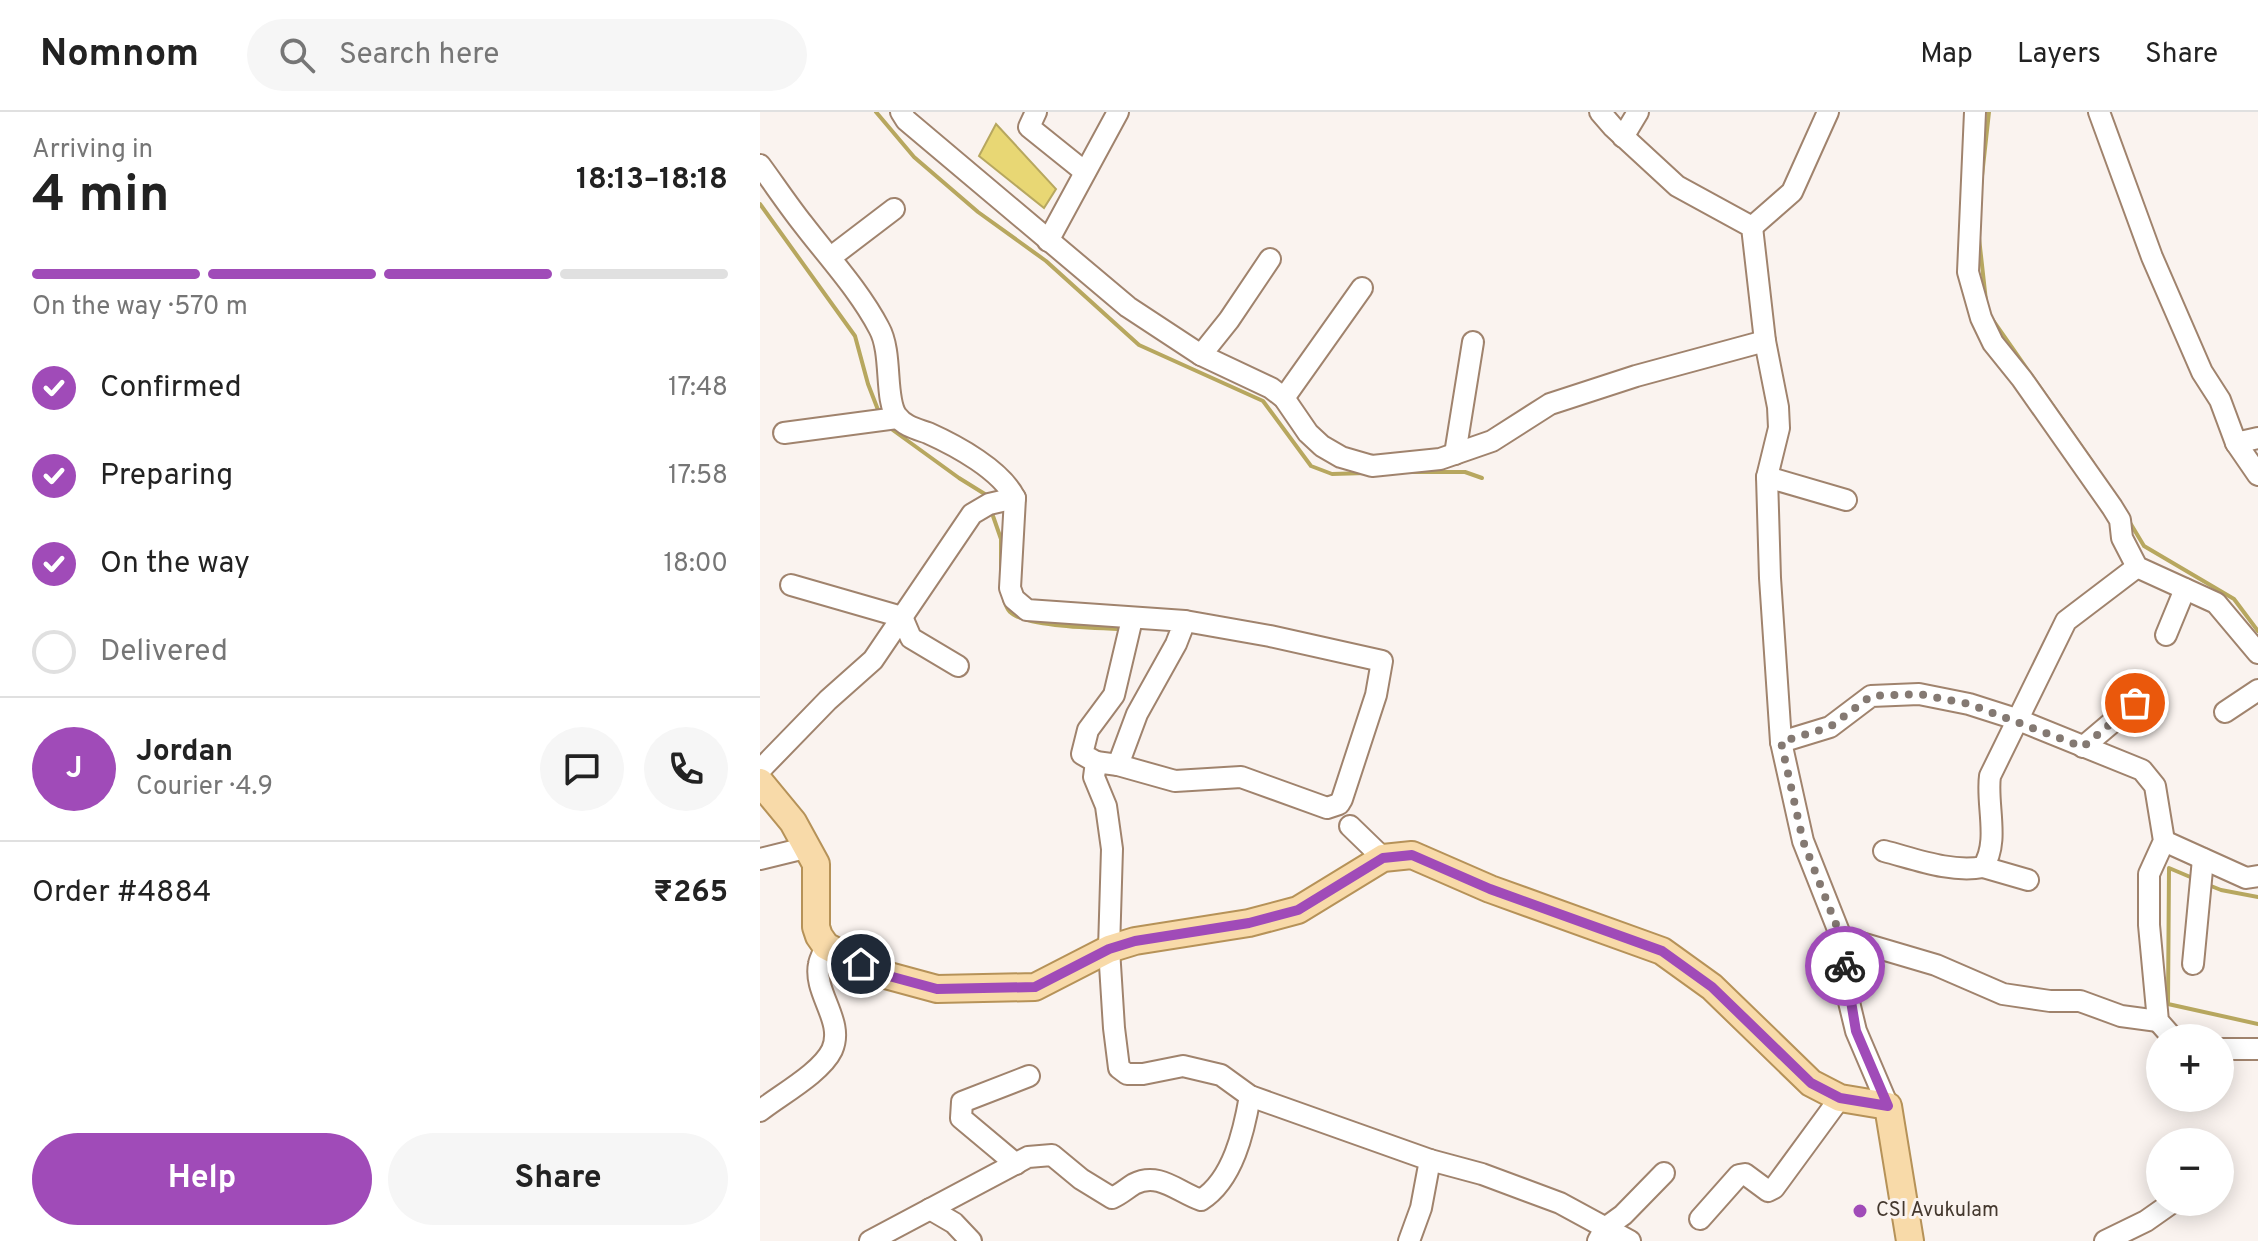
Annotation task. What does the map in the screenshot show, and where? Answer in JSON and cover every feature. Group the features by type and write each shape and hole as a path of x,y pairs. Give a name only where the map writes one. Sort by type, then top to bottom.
{"main road":[{"path":"760,782 793,822 816,864 816,927 826,946 878,973 937,989 1035,987 1109,949 1135,941 1249,923 1298,910 1383,858 1412,855 1490,889 1662,951 1712,987 1811,1083 1840,1098 1888,1106 1910,1241"}],"street":[{"path":"901,112 906,120 1128,307 1201,355 1271,388 1284,398 1308,433 1322,446 1341,457 1372,466 1440,459 1492,441 1550,404 1636,376 1765,341"},
{"path":"1036,112 1029,127 1085,172"},
{"path":"1048,241 1118,112"},
{"path":"1600,112 1677,186 1752,227"},
{"path":"1623,137 1638,112"},
{"path":"1752,227 1792,192 1828,112"},
{"path":"1975,112 1968,272 1981,318 1993,343 2112,507 2120,520 2122,538 2137,567 2216,603 2258,653"},
{"path":"2099,112 2152,257 2202,372 2220,400 2236,443 2258,475"},
{"path":"760,165 803,225 831,257 880,329 889,353 892,408 897,418 998,474 1009,486 1015,498 1010,588 1014,599 1027,610 1185,621 1382,661 1376,695 1339,804 1327,808 1241,777 1175,781 1096,762 1082,754 1088,730 1114,695 1132,619"},
{"path":"831,257 894,209"},
{"path":"1752,227 1765,341 1778,407 1779,428 1767,477 1781,742 1803,841 1841,937 1856,1031 1888,1106"},
{"path":"1201,355 1270,259"},
{"path":"1284,398 1362,288"},
{"path":"1455,454 1473,342"},
{"path":"784,433 897,418"},
{"path":"2236,443 2258,438"},
{"path":"1767,477 1846,500"},
{"path":"760,770 873,660 972,514 989,504 1015,498"},
{"path":"1983,867 1991,845 1987,794 1990,776 2066,621 2137,567"},
{"path":"791,585 902,617"},
{"path":"2166,635 2185,589"},
{"path":"902,617 911,638 958,666"},
{"path":"1118,765 1147,692 1176,644 1185,621"},
{"path":"1123,659 1147,692"},
{"path":"2225,712 2258,690"},
{"path":"1781,742 1830,727 1871,696 1919,694 1969,704 2016,719 2142,770 2155,786 2164,841 2149,874 2149,925 2161,1024"},
{"path":"2083,747 2135,703"},
{"path":"1096,762 1094,777 1106,806 1112,849 1109,949 1119,1068 1127,1074 1143,1074 1183,1066 1221,1075 1250,1096 1560,1203 1602,1234 1630,1241"},
{"path":"1350,826 1383,858"},
{"path":"2164,841 2254,879"},
{"path":"760,859 809,847"},
{"path":"1884,851 1938,865 1983,867 2028,880"},
{"path":"2193,964 2203,859"},
{"path":"1841,937 1936,965 2003,994 2050,1001 2080,1001 2121,1016 2158,1021"},
{"path":"760,1111 803,1081 831,1051 834,1037 832,1019 821,990 818,965 826,946"},
{"path":"2234,1049 2258,1049"},
{"path":"1016,1164 961,1118 962,1102 1029,1076"},
{"path":"870,1241 1028,1157 1052,1155 1081,1179 1112,1198 1147,1180 1165,1182 1201,1200 1211,1193 1234,1157 1250,1096"},
{"path":"1700,1219 1739,1175 1745,1174 1764,1190 1774,1188 1840,1098"},
{"path":"1409,1241 1421,1208 1430,1160"},
{"path":"1602,1234 1664,1173"},
{"path":"930,1209 954,1223 971,1241"},
{"path":"2105,1241 2153,1216"}],"shaded area":[{"path":"996,124 1056,189 1044,208 979,156"}],"waterway":[{"path":"876,112 914,157 978,212 1046,261 1139,345 1263,401 1311,466 1332,474 1366,473"},
{"path":"1981,185 1989,112"},
{"path":"760,204 855,336 880,415"},
{"path":"1979,238 1986,301"},
{"path":"1992,319 2093,463"},
{"path":"890,428 988,496"},
{"path":"1410,472 1465,472 1482,478"},
{"path":"993,516 1001,539 1001,576"},
{"path":"2129,521 2144,546 2234,599 2258,631"},
{"path":"1004,600 1010,612 1030,621 1121,629"},
{"path":"2195,879 2169,868 2168,1004 2258,1024"},
{"path":"2206,884 2258,897"}],"way so far":[{"path":"1845,966 1841,937 1803,841 1781,742 1830,727 1871,696 1919,694 1969,704 2016,719 2083,747 2135,703"}],"place":[{"name":"CSI Avukulam","path":"1860,1211"}],"route":[{"path":"861,964 878,973 937,989 1035,987 1109,949 1135,941 1188,935 1298,910 1383,858 1412,855 1490,889 1662,951 1712,987 1811,1083 1840,1098 1888,1106 1856,1031 1845,966"}]}
